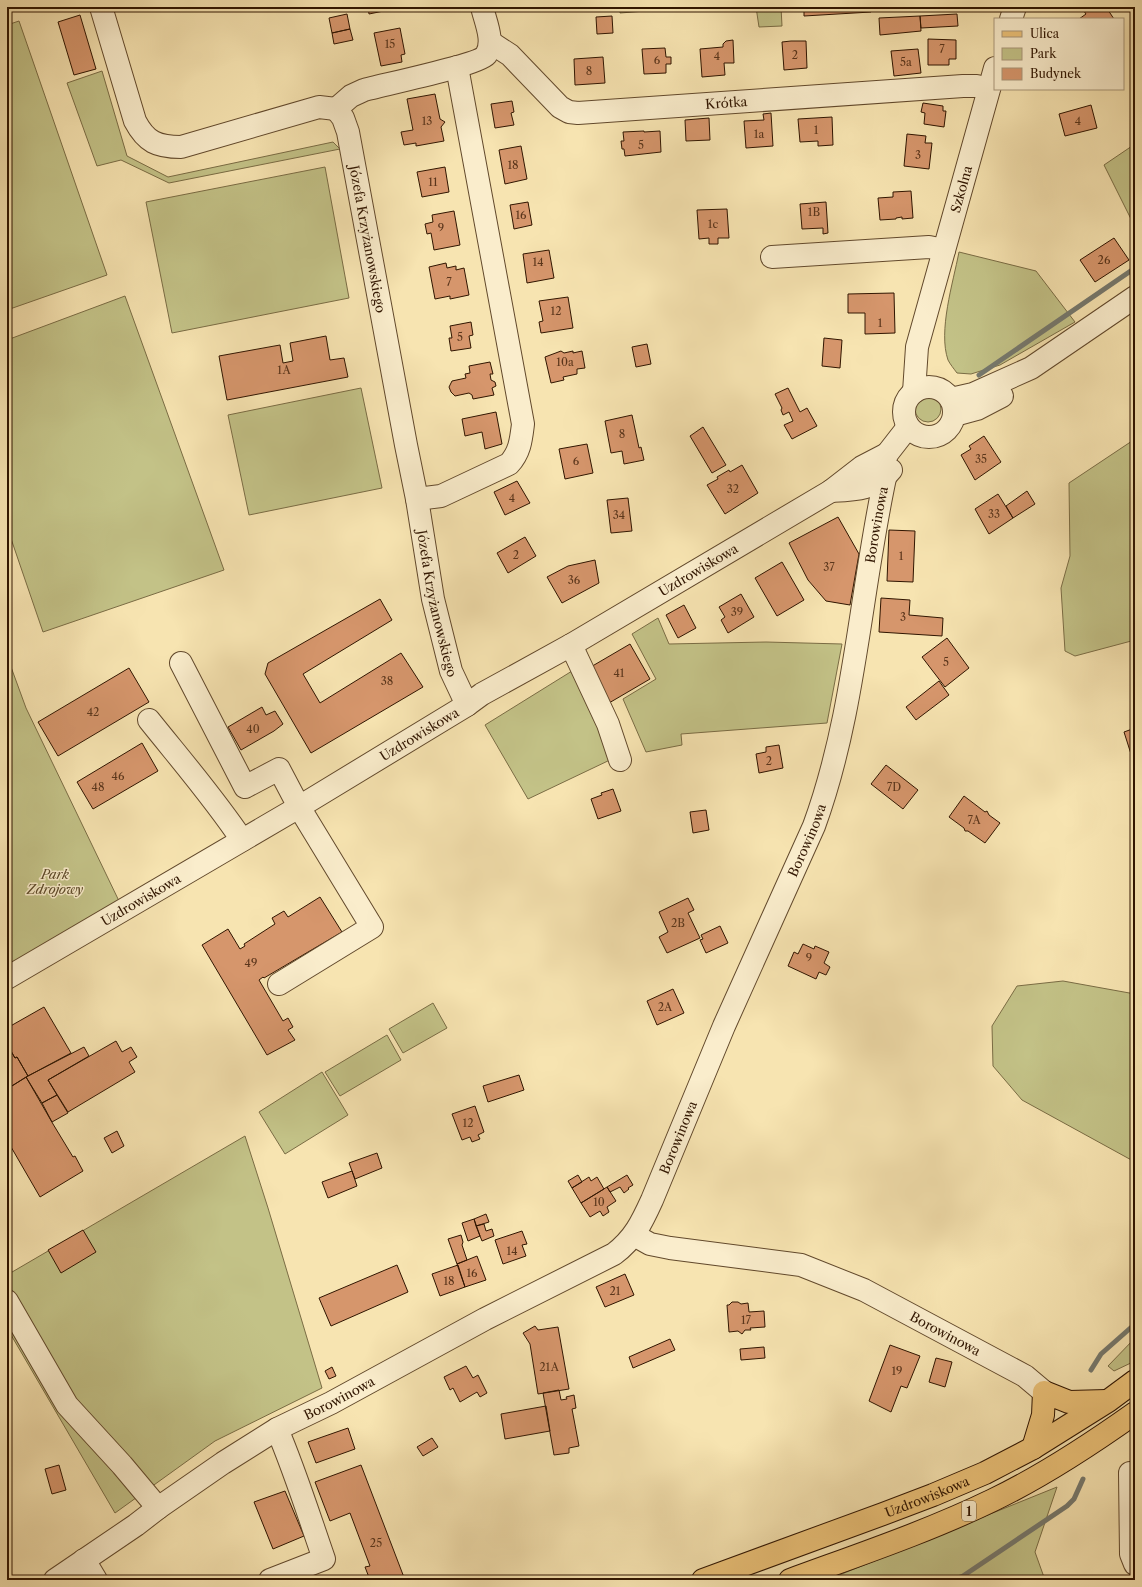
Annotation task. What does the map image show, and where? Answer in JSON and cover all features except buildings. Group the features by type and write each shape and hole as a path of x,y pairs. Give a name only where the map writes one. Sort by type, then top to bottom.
{"main road":[{"name":"Uzdrowiskowa","path":"703,1580 933,1495 984,1473 1033,1448 1108,1401 1135,1381"},
{"path":"1033,1448 1043,1415 1044,1392 1069,1402 1108,1401"},
{"name":"1","path":"790,1580 944,1523 994,1500 1042,1474 1135,1413"}],"street":[{"path":"101,7 135,121 142,134 154,143 167,147 181,147 319,107 336,109 351,96 364,90 476,61 485,55 490,42 482,7"},
{"path":"1011,18 1015,7"},
{"name":"Krótka","path":"490,42 510,55 560,108 569,112 578,113 963,86 977,86 988,89"},
{"path":"418,499 441,496 509,464 515,457 521,445 521,416 457,67"},
{"name":"Szkolna","path":"922,389 927,350 928,311 994,71"},
{"name":"Józefa Krzyżanowskiego","path":"336,109 343,118 348,132 404,437 418,499 433,599 451,671 467,705"},
{"path":"772,257 929,247 944,250"},
{"path":"953,407 977,409 998,399 1019,385 1031,368 1135,297"},
{"path":"922,389 942,390 953,407 953,423 942,434 935,437 927,438 914,431 905,420 905,404 909,397 922,389"},
{"path":"885,478 908,447 914,431"},
{"name":"Borowinowa","path":"55,1580 223,1463 277,1429 331,1404 485,1320 614,1254 626,1245 634,1235 643,1221 724,1026 814,826 823,801 838,746 848,698 878,512 885,478 883,465 887,454 914,431"},
{"name":"Uzdrowiskowa","path":"7,978 299,807 467,705 482,694 571,645 831,491 862,467 887,454"},
{"name":"Uzdrowiskowa","path":"831,491 856,490 873,485 885,478"},
{"path":"856,490 869,500 878,512"},
{"path":"571,645 608,724 620,760"},
{"path":"181,663 245,787 279,769 299,807 372,927 279,984"},
{"path":"149,720 226,816 242,840"},
{"name":"Borowinowa","path":"634,1235 650,1244 670,1248 801,1265 864,1290 1024,1376 1044,1392"},
{"path":"7,1301 67,1406 122,1465 158,1508"},
{"path":"270,1580 324,1559 298,1487 290,1460 277,1429"},
{"path":"1130,1473 1131,1554 1135,1564"},
{"path":"84,1560 96,1580"}],"green space":[{"path":"620,7 695,7 620,13"},
{"path":"756,7 781,7 782,26 759,27"},
{"path":"19,21 107,275 7,310 7,25"},
{"path":"102,71 127,156 168,177 333,142 340,149 169,183 121,160 97,166 67,83"},
{"path":"1135,144 1135,227 1104,165"},
{"path":"325,167 349,298 172,333 146,202"},
{"path":"959,252 1036,271 1075,322 1000,365 971,374 957,373 948,360 945,348 945,335 950,292"},
{"path":"125,296 224,570 43,632 7,527 7,340"},
{"path":"361,388 382,488 249,515 228,415"},
{"path":"928,396 937,400 941,409 937,418 928,422 919,418 915,409 919,400"},
{"path":"1135,439 1135,640 1075,656 1065,651 1061,588 1070,556 1069,483"},
{"path":"658,618 669,644 766,642 842,644 827,723 681,734 682,745 646,752 623,699 656,679 632,634"},
{"name":"Park Zdrojowy","path":"7,656 26,708 119,901 7,967"},
{"path":"572,671 612,759 528,799 485,725"},
{"path":"1063,981 1135,994 1135,1162 1022,1100 993,1066 992,1026 1017,986"},
{"path":"433,1003 447,1028 403,1053 389,1029"},
{"path":"387,1035 401,1060 340,1096 325,1072"},
{"path":"322,1072 348,1115 285,1154 259,1112"},
{"path":"245,1136 322,1388 215,1441 115,1513 7,1328 7,1275"},
{"path":"1135,1338 1135,1361 1114,1371 1108,1366"},
{"path":"1057,1487 1035,1552 1045,1580 827,1580"}],"waterway":[{"path":"979,375 1135,268"},
{"path":"1091,1370 1101,1354 1135,1324"},
{"path":"952,1580 963,1576 1067,1506 1074,1499 1083,1479"}]}
